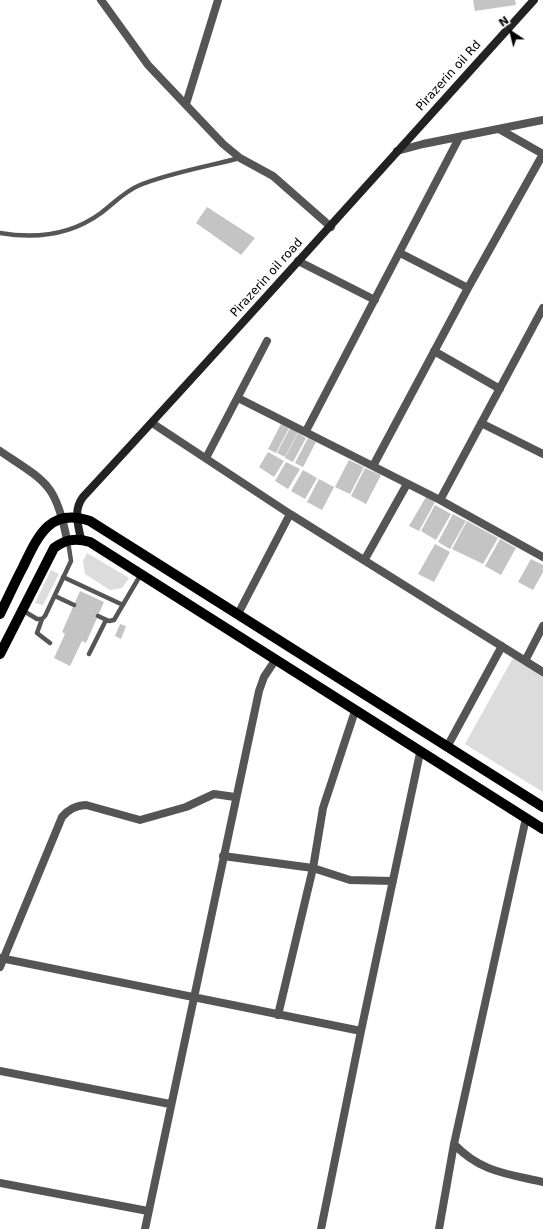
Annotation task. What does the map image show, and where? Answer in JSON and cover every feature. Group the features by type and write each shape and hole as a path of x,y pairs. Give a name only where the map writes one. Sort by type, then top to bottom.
{"main road":[{"name":"Pirazerin oil Rd","path":"397,151 534,0"},
{"name":"Pirazerin oil road","path":"81,539 77,517 81,501 331,227 397,151"},
{"path":"0,614 40,533 54,521 63,518 77,517 90,521 543,807"},
{"path":"0,654 49,555 54,548 67,540 81,539 90,542 141,574 276,659 420,753 543,829"}],"street":[{"path":"101,0 144,60 223,144 240,158 273,176 331,227"},
{"path":"186,104 218,0"},
{"path":"397,151 423,144 543,120"},
{"path":"373,466 468,288 543,154 499,129"},
{"path":"306,431 459,138"},
{"path":"400,253 468,288"},
{"path":"298,262 374,300"},
{"path":"440,500 543,308"},
{"path":"206,458 267,341"},
{"path":"434,352 500,389"},
{"path":"238,398 440,500 543,557"},
{"path":"152,423 290,514 365,559 543,672"},
{"path":"481,424 543,454"},
{"path":"0,451 39,476 47,484 56,498 63,518 67,540"},
{"path":"365,559 407,484"},
{"path":"238,614 290,514"},
{"path":"524,661 543,626"},
{"path":"448,747 502,646"},
{"path":"145,1229 170,1104 259,691 264,677 276,659"},
{"path":"278,1015 313,868 323,808 355,710"},
{"path":"321,1229 420,753"},
{"path":"0,967 2,958 62,817 68,810 77,806 86,806 140,820 186,807 214,794 236,797"},
{"path":"439,1229 454,1144 526,818"},
{"path":"223,856 313,868 350,880 393,881"},
{"path":"2,958 361,1031"},
{"path":"0,1071 170,1104"},
{"path":"454,1144 470,1159 485,1168 543,1182"},
{"path":"0,1183 148,1211"}],"lane":[{"path":"0,233 29,237 70,229 99,214 121,196 141,185 240,158"},
{"path":"50,643 37,633 42,619 55,596 72,558 67,540"},
{"path":"98,616 106,620 114,620 141,574"},
{"path":"63,577 123,605"},
{"path":"55,596 74,605"},
{"path":"22,610 37,619 42,619"},
{"path":"89,654 106,620"}],"shaded area":[{"path":"87,553 129,578 122,588 110,590 85,574 83,561"},
{"path":"51,570 59,574 43,605 35,603"},
{"path":"514,656 543,673 543,792 465,744"}],"building":[{"path":"473,0 515,0 516,5 475,11"},
{"path":"207,207 255,238 241,255 196,223"},
{"path":"281,424 289,428 276,453 268,449"},
{"path":"290,428 298,432 285,457 277,453"},
{"path":"298,433 306,438 293,462 285,458"},
{"path":"308,438 316,442 303,467 295,463"},
{"path":"268,452 284,461 274,477 259,467"},
{"path":"349,460 364,467 350,494 335,487"},
{"path":"286,462 300,469 288,489 275,481"},
{"path":"365,468 381,475 366,504 351,496"},
{"path":"303,470 317,478 305,499 291,491"},
{"path":"319,479 334,487 322,510 307,502"},
{"path":"426,497 435,502 419,531 409,526"},
{"path":"435,505 451,514 436,540 421,531"},
{"path":"453,514 466,521 450,549 438,542"},
{"path":"467,521 498,538 483,564 452,549"},
{"path":"500,539 516,548 501,575 485,566"},
{"path":"435,544 450,552 434,582 418,574"},
{"path":"531,559 543,565 543,572 533,590 518,582"},
{"path":"80,591 104,602 86,643 82,641 70,666 54,658 65,634 62,632"},
{"path":"120,624 126,626 121,639 115,636"}]}
